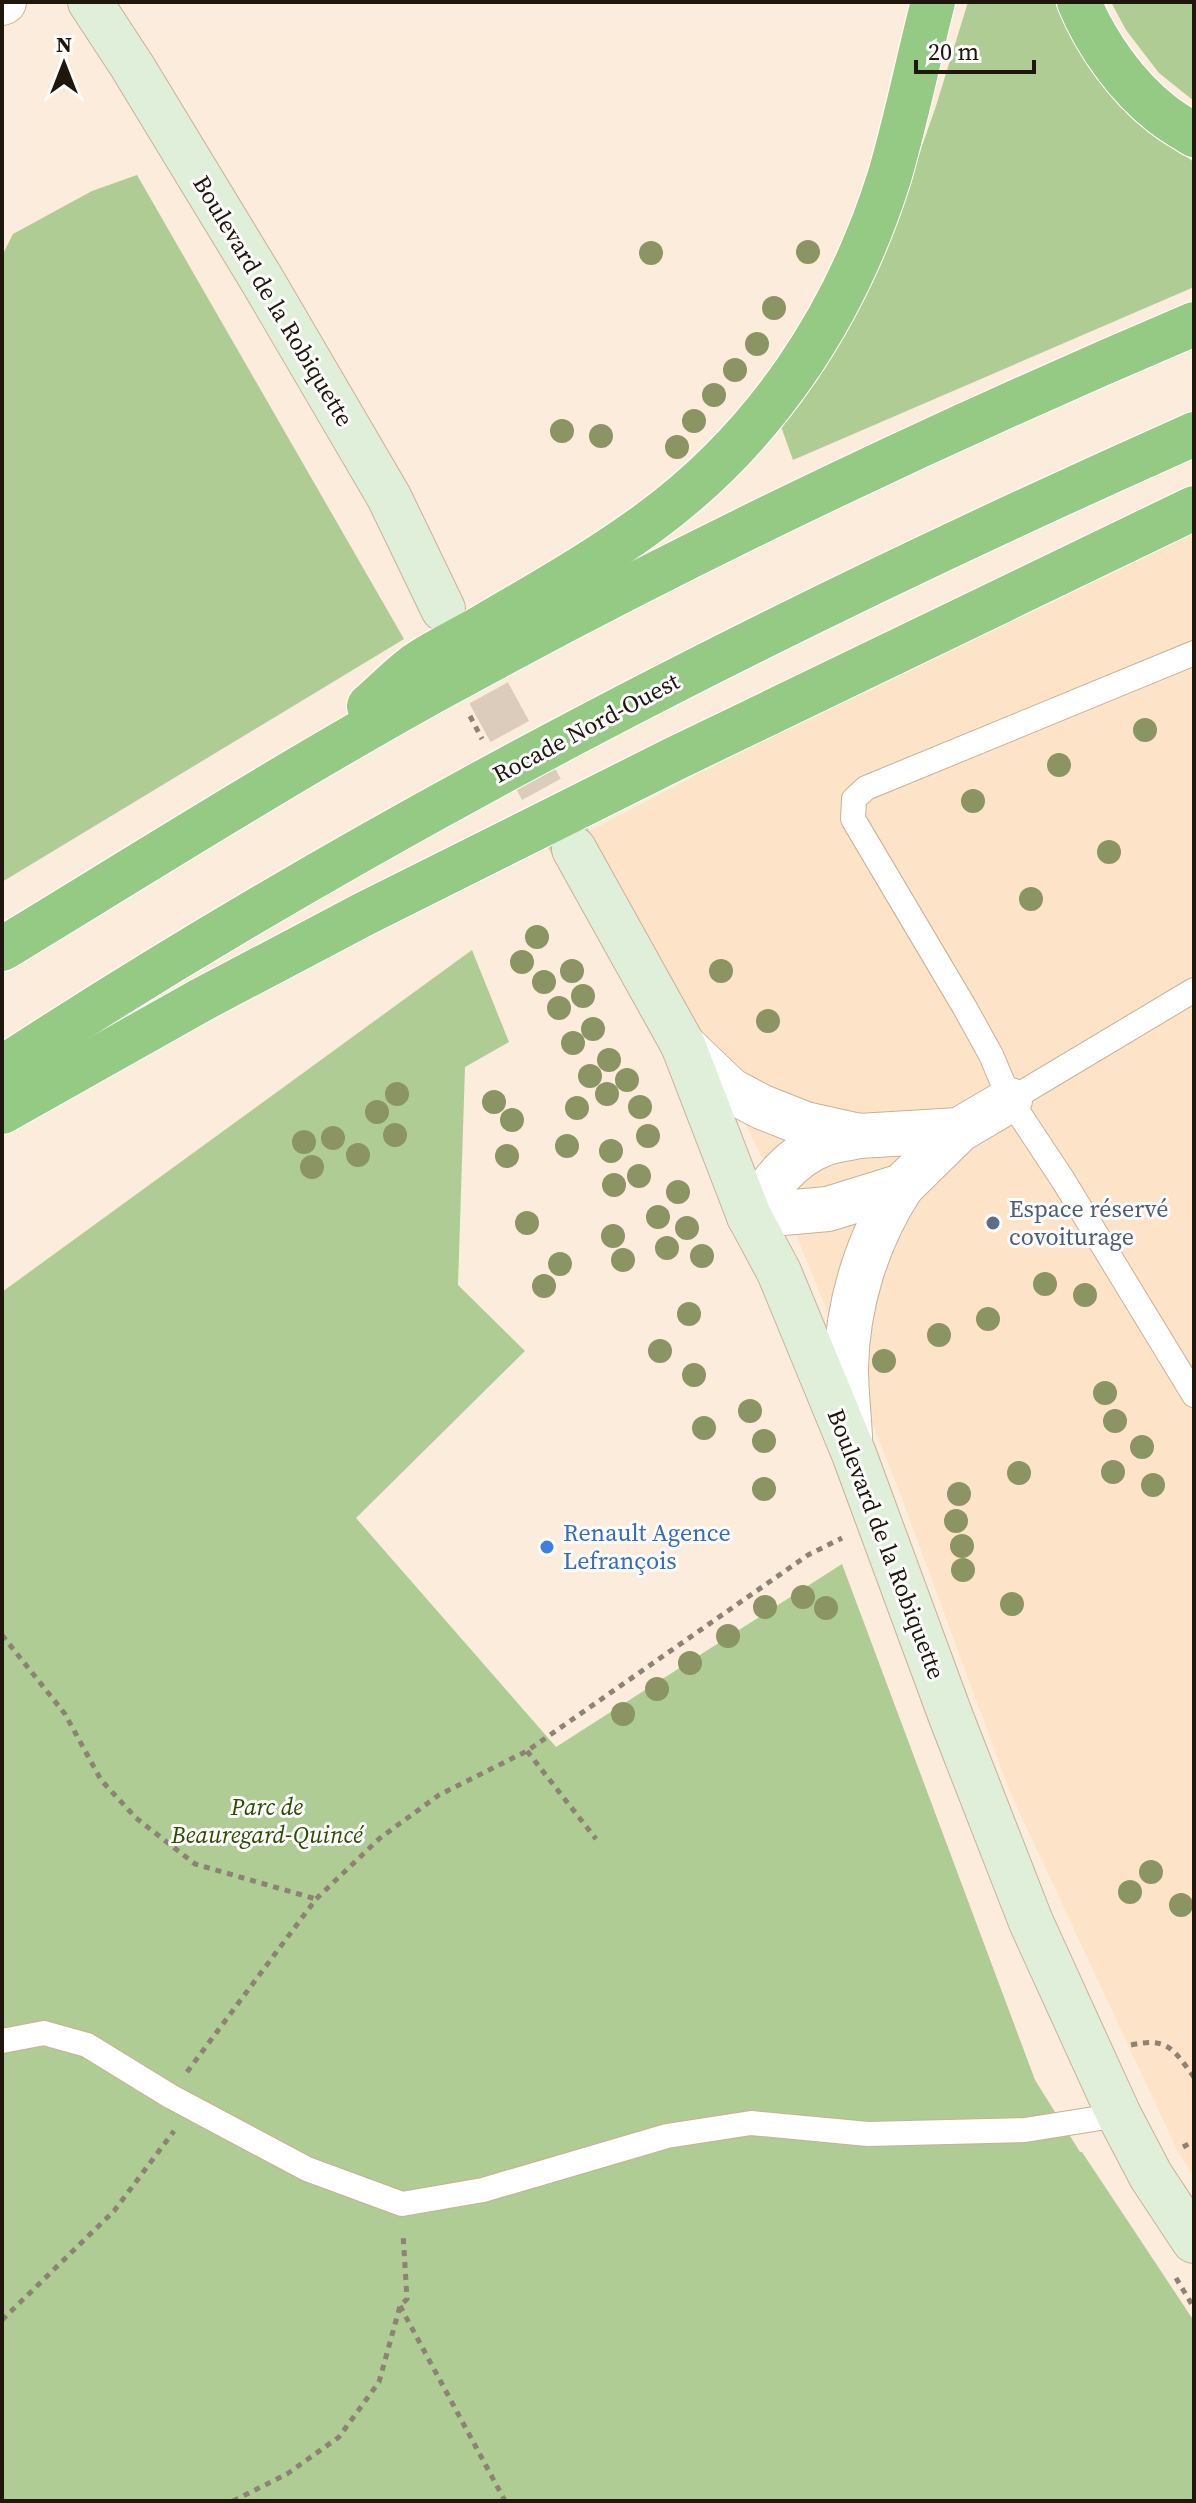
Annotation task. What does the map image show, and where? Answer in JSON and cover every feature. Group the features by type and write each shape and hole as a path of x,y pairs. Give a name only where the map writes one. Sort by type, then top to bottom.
{"highway":[{"path":"292,774 414,666 580,569 648,523 756,425 830,319 856,266 889,178 933,2"},
{"path":"1079,2 1100,43 1129,80 1161,113 1194,135"},
{"path":"2,949 429,693 603,600 868,470 1194,324"},
{"name":"Rocade Nord-Ouest","path":"2,1068 201,944 487,780 639,698 1011,515 1194,434"},
{"path":"2,1112 201,1000 391,900 674,759 1194,508"}],"main road":[{"name":"Boulevard de la Robiquette","path":"90,2 246,253 381,483 443,609"},
{"name":"Boulevard de la Robiquette","path":"574,849 683,1045 749,1216 779,1272 851,1448 1031,1922 1119,2115 1151,2176 1194,2241"}],"street":[{"path":"683,1045 730,1090 762,1107 805,1124 859,1136"},
{"path":"851,1448 846,1369 850,1323 860,1276 884,1214 902,1186 959,1130 1010,1100"},
{"path":"749,1216 775,1179 798,1158 822,1144 859,1136 959,1130"},
{"path":"749,1216 828,1209 902,1186"}],"lane":[{"path":"1194,653 866,788 854,799 853,819 965,1008 991,1055 1010,1100 1063,1180 1194,1395"},
{"path":"1010,1100 1194,990"},
{"path":"2,2041 44,2033 87,2045 181,2102 307,2169 402,2204 483,2190 667,2136 751,2123 868,2134 1025,2130 1119,2115"}],"path":[{"path":"470,715 483,739"},
{"path":"837,1524 848,1552"},
{"path":"2,2320 114,2211 181,2102 316,1899 380,1838 439,1795 527,1751 808,1555 842,1538"},
{"path":"2,1635 65,1714 101,1780 136,1818 195,1864 316,1899"},
{"path":"527,1751 596,1839"},
{"path":"1122,2047 1153,2041 1174,2050 1194,2077"},
{"path":"233,2501 287,2474 339,2437 379,2382 400,2306 407,2299 402,2204"},
{"path":"400,2306 505,2501"}],"shaded area":[{"path":"1194,531 1194,2176 1178,2152 1010,1792 897,1485 782,1199 739,1111 588,832 721,762"}],"green space":[{"path":"968,2 1055,2 1084,57 1110,92 1140,121 1194,162 1194,287 793,460 779,421 863,295 885,252"},
{"path":"1111,2 1194,2 1194,101 1159,73 1126,30"},
{"path":"137,175 404,639 2,882 2,256 13,234 92,191"},
{"name":"Parc de Beauregard-Quincé","path":"472,950 509,1042 465,1067 458,1285 525,1351 356,1518 556,1747 842,1564 1035,2080 1194,2321 1194,2501 2,2501 2,1292"}],"tunnel":[{"path":"457,635 574,849"}],"place":[{"name":"Espace réservé covoiturage","path":"993,1223"},
{"name":"Renault Agence Lefrançois","path":"547,1547"}]}
